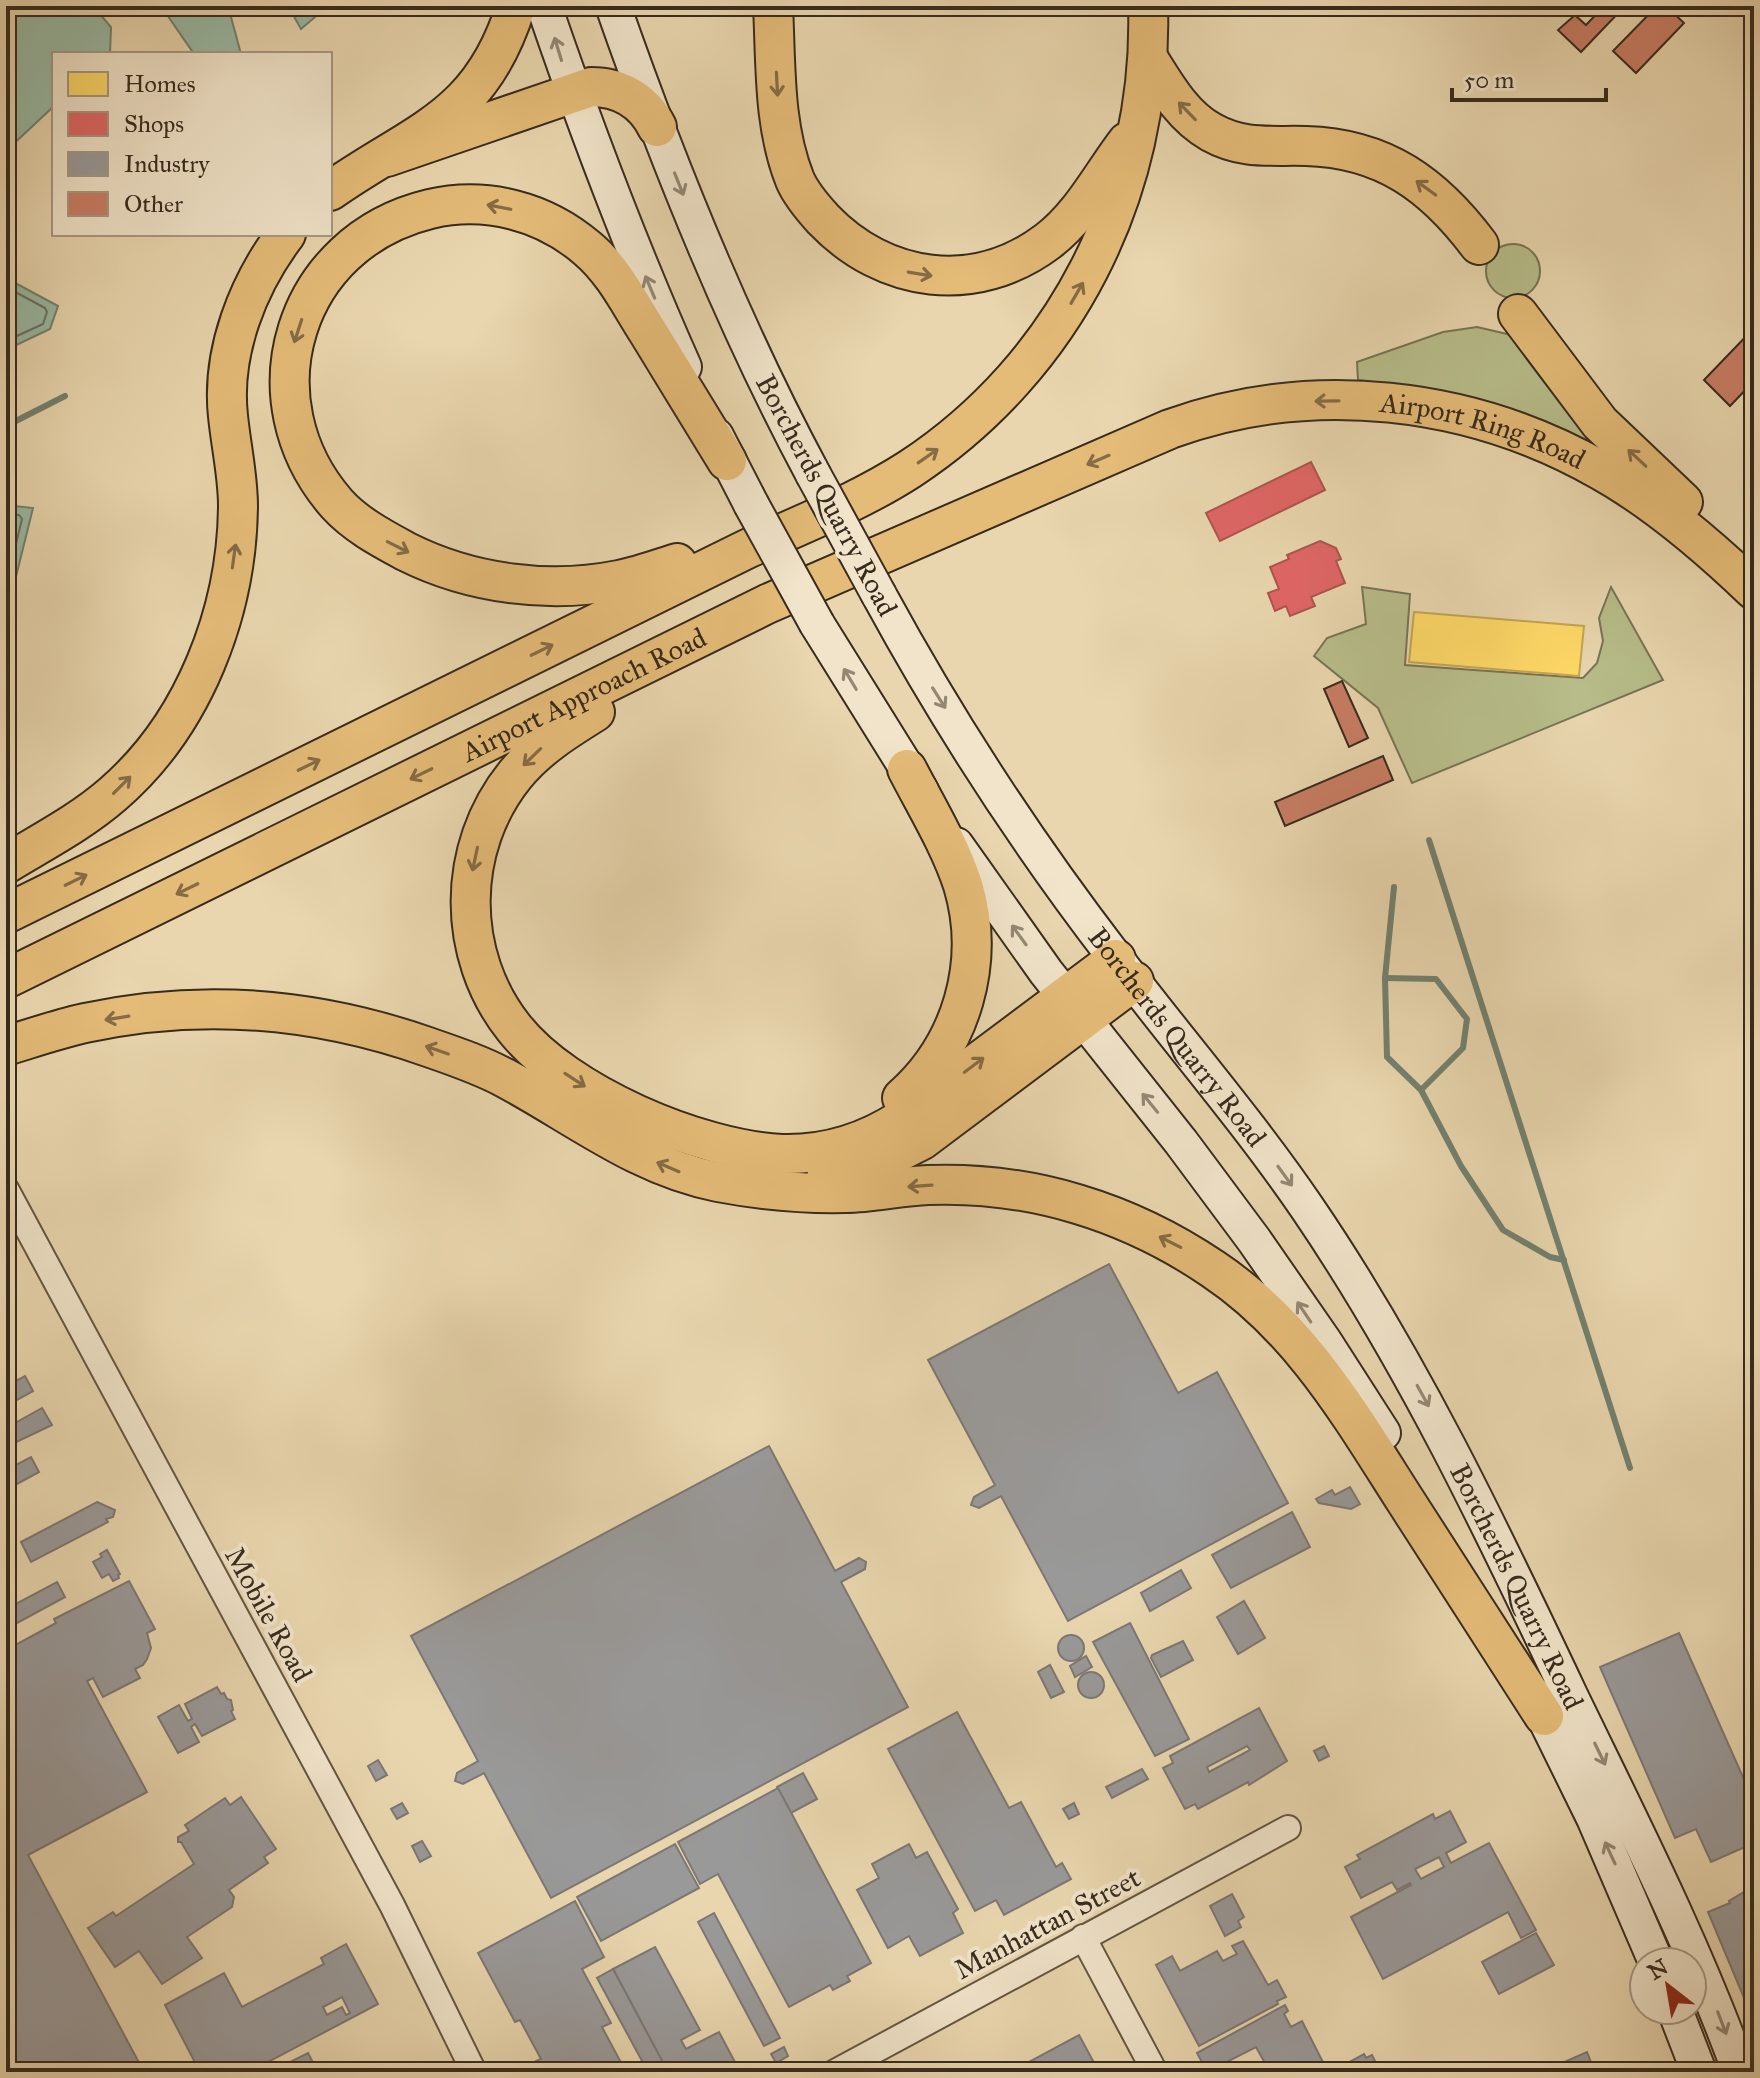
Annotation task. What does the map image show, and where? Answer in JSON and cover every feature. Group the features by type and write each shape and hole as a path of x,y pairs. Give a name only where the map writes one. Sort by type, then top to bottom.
{"main road":[{"path":"332,190 387,157 451,112 473,92 503,43 516,6"},
{"name":"Borcherds Quarry Road","path":"544,6 572,92 635,254 727,461 817,624 907,769 994,900 1074,1009 1218,1191 1341,1367 1462,1563 1544,1716 1599,1830 1649,1946"},
{"name":"Borcherds Quarry Road","path":"613,6 657,127 737,320 813,474 879,595 954,722 1048,863 1125,970 1293,1187 1354,1279 1425,1399 1657,1871 1703,1974 1740,2072"},
{"path":"773,6 780,124 796,181 819,214 849,244 906,272 940,276 970,274 1001,266 1041,246 1068,225 1138,127 1148,58 1148,6"},
{"path":"1148,58 1181,106 1208,130 1229,141 1251,147 1325,147 1357,153 1388,164 1432,191 1479,245"},
{"path":"387,157 591,87 620,92 644,107 657,127"},
{"name":"Airport Approach Road","path":"6,914 747,549 861,497 921,461 976,418 1015,379 1050,335 1080,289 1110,226 1128,173 1138,127"},
{"path":"727,461 611,274 579,242 525,213 495,205 462,204 406,215 385,224 349,249 325,274 308,304 297,333 289,391 293,421 310,463 332,497 348,514 382,539 418,557 446,569 511,584 571,586 623,579 686,561 747,549"},
{"path":"6,864 84,817 121,787 165,736 195,688 224,607 237,535 236,478 228,414 233,343 244,308 285,236"},
{"path":"1518,314 1600,423 1681,500 1723,560"},
{"name":"Airport Ring Road","path":"1170,429 1237,411 1314,401 1389,403 1458,414 1537,439 1600,469 1646,499 1723,560 1754,590"},
{"name":"Airport Approach Road","path":"6,979 767,604 1170,429"},
{"path":"767,604 577,723 538,751 515,774 489,816 471,878 471,927 478,958 493,996 515,1029 550,1063 600,1095 658,1123 699,1137 783,1154 819,1151 862,1140 902,1119 1074,1009"},
{"path":"699,1137 732,1144 776,1145 809,1141 842,1132 873,1119 897,1102 919,1082 945,1045 963,1004 970,975 970,916 958,873 907,769"},
{"path":"744,1185 824,1178 855,1171 894,1156 931,1134 1074,1009 1125,970"},
{"path":"6,1046 80,1024 181,1010 257,1009 343,1022 395,1035 494,1073 589,1130 668,1168 694,1177 768,1190 823,1194 937,1185 1000,1188 1049,1195 1093,1208 1149,1231 1213,1268 1273,1317 1304,1349 1330,1383 1544,1716"},
{"path":"1681,2026 1699,2072"}],"street":[{"name":"Mobile Road","path":"6,1189 392,1905 474,2072"},
{"name":"Manhattan Street","path":"835,2072 1288,1828"},
{"path":"1083,1937 1155,2072"}],"shaded area":[{"path":"1513,244 1532,252 1540,271 1532,290 1513,298 1494,290 1486,271 1494,252"},
{"path":"1477,327 1507,334 1528,347 1595,432 1589,447 1498,410 1434,390 1358,380 1357,362 1443,332"},
{"path":"1362,587 1410,594 1405,665 1583,678 1597,663 1603,641 1599,618 1611,587 1663,680 1412,783 1378,708 1314,656 1327,638 1366,624"}],"water":[{"path":"6,6 93,6 111,27 110,52 52,52 52,108 6,151"},
{"path":"161,6 228,6 240,52 193,52"},
{"path":"288,6 328,6 301,29"},
{"path":"6,278 58,306 50,329 6,350"},
{"path":"6,505 33,508 6,617"}],"building: Homes":[{"path":"1414,612 1584,626 1579,676 1409,662"}],"building: Shops":[{"path":"1311,462 1325,490 1220,541 1206,513"},
{"path":"1320,541 1336,548 1341,559 1336,561 1345,583 1311,597 1315,606 1290,616 1286,606 1275,611 1268,593 1279,589 1270,567 1289,559 1287,555"}],"building: Industry":[{"path":"1109,1264 1178,1393 1217,1372 1288,1503 1068,1621 1001,1496 979,1508 971,1505 974,1497 995,1485 928,1360"},
{"path":"6,1344 15,1358 6,1363"},
{"path":"25,1376 33,1391 6,1406 6,1386"},
{"path":"42,1408 52,1425 6,1447 6,1428"},
{"path":"769,1446 835,1571 859,1558 866,1562 865,1569 841,1582 908,1707 551,1898 484,1773 463,1784 455,1781 457,1773 478,1761 411,1636"},
{"path":"31,1457 39,1472 6,1490 6,1470"},
{"path":"1350,1487 1360,1504 1351,1509 1319,1503 1316,1499 1332,1490 1335,1495"},
{"path":"97,1502 115,1510 113,1517 106,1519 108,1522 31,1562 21,1542"},
{"path":"1292,1512 1310,1547 1231,1588 1212,1555"},
{"path":"107,1550 120,1574 113,1581 109,1574 102,1578 93,1562"},
{"path":"1181,1570 1191,1588 1150,1611 1141,1593"},
{"path":"129,1581 155,1629 147,1633 151,1648 147,1659 135,1669 140,1678 103,1697 93,1678 87,1681 147,1792 28,1855 144,2072 6,2072 6,1650 56,1623 54,1619"},
{"path":"57,1582 65,1597 6,1629 6,1609"},
{"path":"1244,1601 1265,1638 1238,1654 1217,1617"},
{"path":"1130,1623 1189,1739 1155,1756 1093,1642"},
{"path":"1679,1633 1754,1802 1754,1843 1711,1862 1696,1829 1675,1838 1600,1667"},
{"path":"1071,1635 1080,1639 1084,1648 1080,1657 1071,1661 1062,1657 1058,1648 1062,1639"},
{"path":"1183,1641 1193,1660 1161,1677 1152,1655"},
{"path":"1086,1656 1092,1667 1075,1677 1070,1666"},
{"path":"1050,1665 1064,1692 1051,1698 1038,1672"},
{"path":"1091,1672 1100,1676 1104,1685 1100,1694 1091,1698 1082,1694 1078,1685 1082,1676"},
{"path":"217,1687 221,1694 224,1693 231,1700 235,1719 202,1736 195,1724 191,1727 199,1742 178,1753 158,1717 179,1705 188,1721 192,1719 185,1704"},
{"path":"1259,1708 1287,1761 1249,1785 1248,1782 1198,1809 1195,1804 1185,1809 1163,1768 1173,1763 1170,1756","holes":["1247,1746 1250,1750 1209,1772 1207,1767"]},
{"path":"957,1712 1009,1808 1021,1802 1056,1867 1062,1863 1071,1879 1004,1915 996,1900 975,1911 888,1749"},
{"path":"1324,1746 1329,1756 1319,1761 1314,1751"},
{"path":"378,1760 387,1775 376,1781 368,1766"},
{"path":"1142,1769 1148,1779 1112,1798 1106,1787"},
{"path":"803,1773 817,1799 791,1813 777,1787"},
{"path":"778,1788 871,1963 847,1976 850,1981 833,1990 830,1985 789,2007 718,1874 700,1884 678,1842"},
{"path":"241,1797 276,1849 264,1857 268,1863 229,1890 234,1897 232,1907 187,1937 202,1958 162,1984 139,1951 115,1967 88,1928 113,1912 116,1916 194,1864 181,1842 178,1842 178,1837 189,1831 185,1825 225,1798 230,1805"},
{"path":"402,1803 408,1813 397,1819 391,1809"},
{"path":"1074,1803 1079,1814 1069,1819 1063,1809"},
{"path":"1450,1811 1466,1842 1446,1853 1451,1863 1489,1843 1536,1930 1521,1938 1508,1912 1383,1979 1351,1917 1411,1885 1397,1890 1392,1882 1361,1898 1345,1867 1360,1859 1357,1855 1433,1814 1435,1819","holes":["1439,1857 1444,1867 1421,1879 1415,1869"]},
{"path":"422,1841 431,1856 420,1862 412,1846"},
{"path":"675,1844 699,1888 601,1941 577,1897"},
{"path":"909,1844 916,1858 927,1852 958,1909 953,1913 963,1933 920,1956 909,1936 888,1948 857,1890 879,1878 872,1864"},
{"path":"1754,1886 1754,2002 1747,2005 1708,1912 1730,1903"},
{"path":"1232,1894 1244,1917 1238,1921 1241,1927 1225,1936 1210,1906"},
{"path":"575,1901 604,1957 582,1969 611,2023 602,2027 626,2072 541,2072 536,2061 541,2059 520,2020 515,2022 478,1953"},
{"path":"714,1913 780,2038 764,2046 698,1922"},
{"path":"1536,1933 1554,1965 1499,1994 1482,1962"},
{"path":"1243,1941 1268,1985 1277,1980 1286,1997 1199,2046 1156,1965 1172,1956 1180,1971 1217,1951 1223,1961 1237,1954 1232,1946"},
{"path":"346,1944 378,2004 249,2072 200,2072 165,2005 224,1973 242,2007 324,1964 321,1958","holes":["342,1997 350,2013 346,2015 342,2007 327,2015 323,2007"]},
{"path":"655,1947 700,2030 681,2040 686,2049 719,2032 737,2066 727,2072 668,2072 613,1969"},
{"path":"613,1969 668,2072 648,2072 597,1978"},
{"path":"1285,2005 1288,2011 1284,2014 1291,2027 1302,2021 1328,2072 1254,2072 1266,2065 1256,2047 1207,2072 1197,2053"},
{"path":"1079,2035 1099,2072 1010,2072"},
{"path":"784,2047 788,2056 776,2063 771,2054"},
{"path":"1587,2052 1595,2072 1539,2072 1544,2071"},
{"path":"308,2053 318,2072 270,2072"},
{"path":"1364,2054 1366,2058 1372,2055 1378,2067 1373,2072 1331,2072"}],"building: Other":[{"path":"1604,6 1625,6 1581,52 1558,30 1575,15 1586,25"},
{"path":"1657,6 1666,6 1684,23 1636,73 1613,51"},
{"path":"1754,328 1754,381 1730,406 1704,380"},
{"path":"1342,681 1368,738 1349,747 1324,689"},
{"path":"1383,756 1393,780 1285,826 1275,802"}],"waterway":[{"path":"6,426 65,396"},
{"path":"1429,840 1630,1468"},
{"path":"1394,887 1385,978 1387,1057 1421,1090"},
{"path":"1385,978 1436,979 1467,1019 1463,1048 1421,1090 1461,1166 1503,1230 1550,1257 1564,1260"}]}
